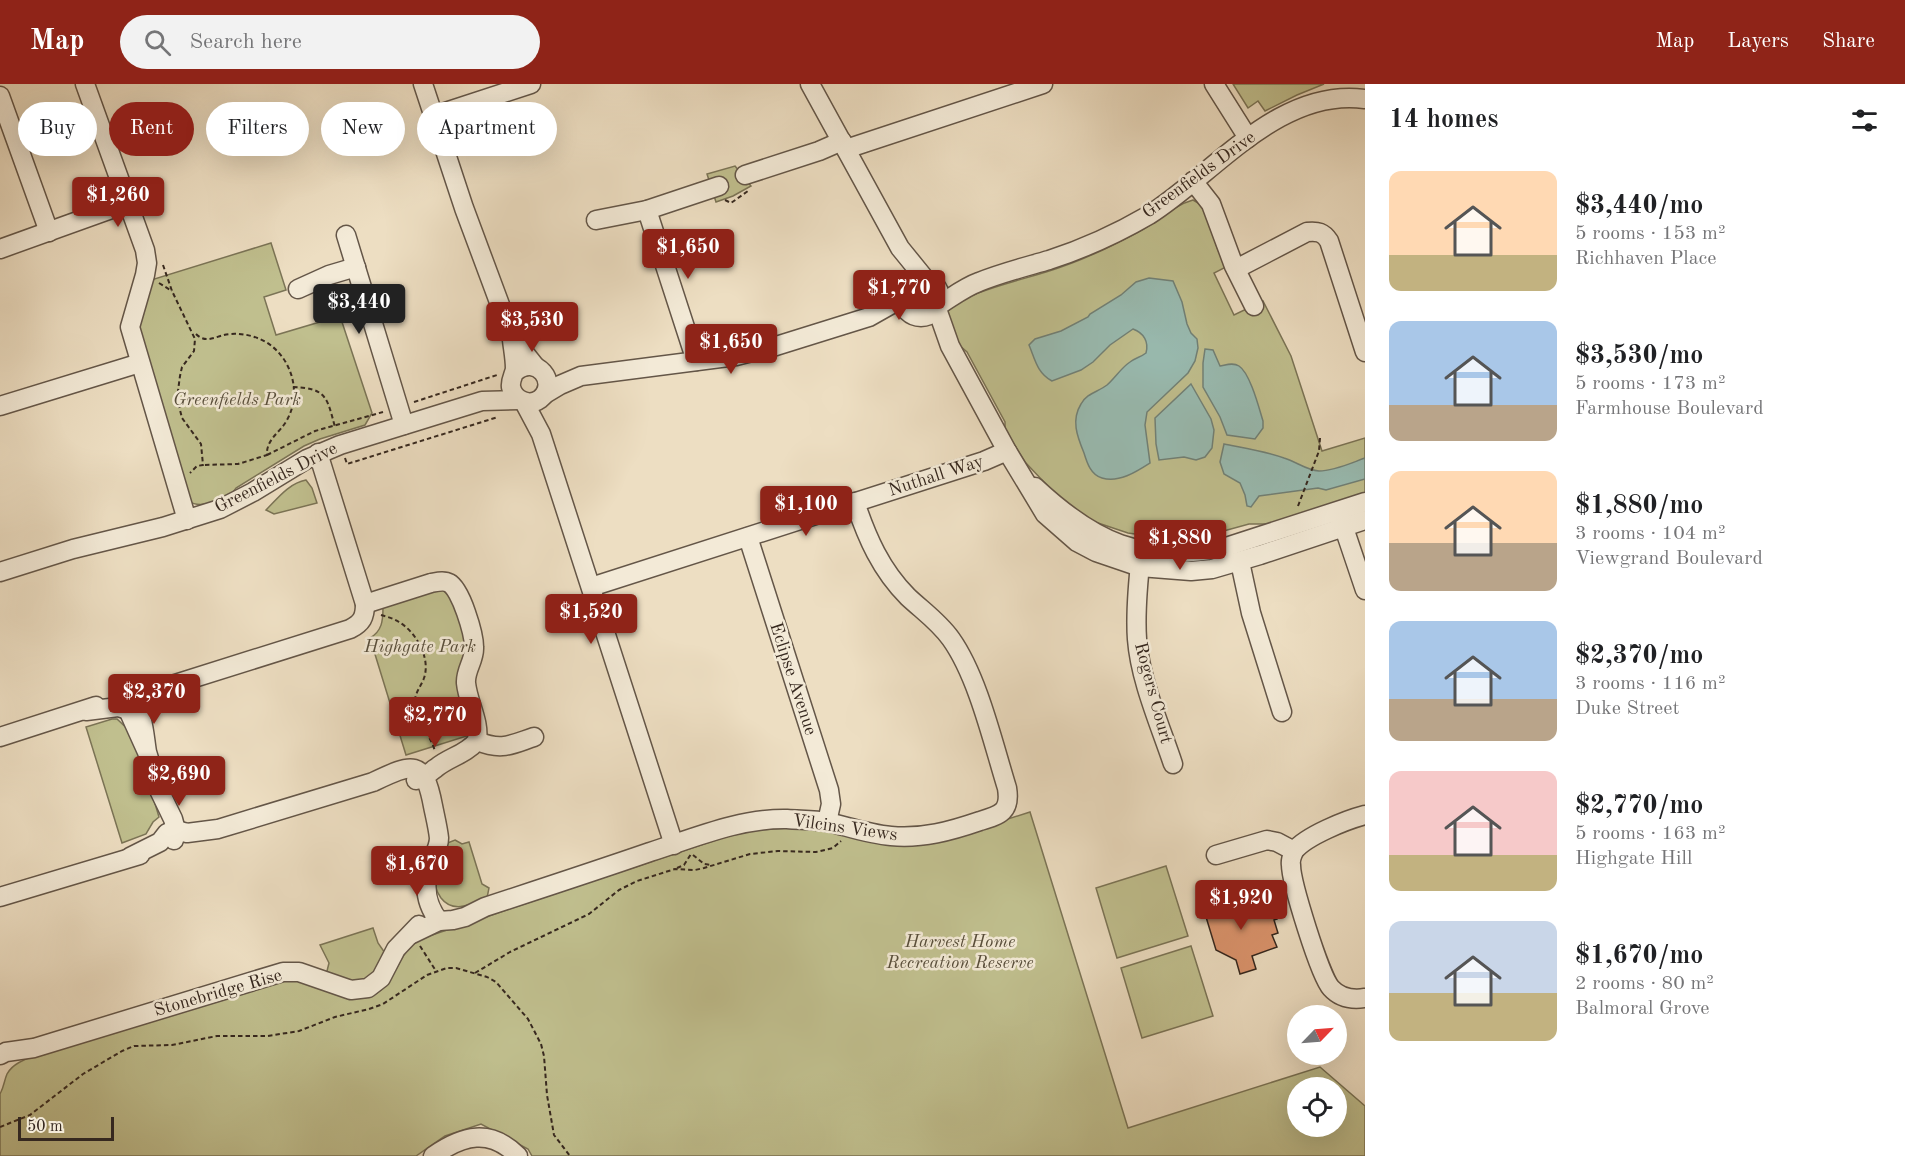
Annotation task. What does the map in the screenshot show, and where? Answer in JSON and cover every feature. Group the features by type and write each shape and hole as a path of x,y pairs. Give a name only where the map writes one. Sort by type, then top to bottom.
{"street":[{"path":"85,84 145,250 147,263 145,275 130,327 187,520"},
{"path":"423,84 429,102"},
{"path":"810,84 918,285 939,293 927,311"},
{"path":"749,174 1043,84"},
{"path":"1214,84 1248,138"},
{"name":"Greenfields Drive","path":"869,317 918,285 976,282 1051,259 1102,239 1149,214 1248,138 1297,109 1319,101 1347,84"},
{"path":"475,102 526,85"},
{"path":"0,96 49,232"},
{"name":"Greenfields Drive","path":"1319,101 1340,98 1365,99"},
{"path":"446,156 512,337 514,374 511,389 532,399"},
{"path":"1193,181 1211,204 1236,269 1254,306"},
{"path":"596,220 647,210 716,187"},
{"path":"0,249 128,203"},
{"path":"647,210 696,361"},
{"path":"1236,269 1307,232 1316,231 1324,234 1329,241 1365,352"},
{"path":"346,235 404,425"},
{"path":"298,289 329,275 356,267"},
{"name":"Greenfields Drive","path":"0,572 73,549 187,520 220,509 318,453 482,401 532,399 581,376 736,356 869,317 927,311 976,282"},
{"path":"918,285 903,304 927,311 950,346 1007,451 1045,514 1077,542 1096,552 1141,559 1191,571 1212,568 1240,561 1341,519 1365,502"},
{"path":"512,337 547,378 548,384 532,399"},
{"path":"0,406 140,363"},
{"path":"514,374 524,366 538,368"},
{"name":"Greenfields Drive","path":"538,368 581,376"},
{"name":"Greenfields Drive","path":"482,401 514,374"},
{"path":"532,399 541,434 674,844"},
{"name":"Nuthall Way","path":"591,587 984,461 1007,451"},
{"path":"0,738 86,711 132,706 175,684 358,625 363,620 365,604 318,453"},
{"name":"Vilcins Views","path":"438,914 465,917 485,907 674,844 754,822 785,819 827,822 891,836 913,837 937,834 994,817 1002,812 1008,806 1009,798 981,705 964,661 951,639 937,622 908,596 883,567 866,533 855,502"},
{"path":"1141,559 1223,548 1341,519 1365,520"},
{"path":"1341,519 1365,590"},
{"name":"Eclipse Avenue","path":"748,537 829,790 831,804 827,822"},
{"name":"Rogers Court","path":"1141,559 1137,622 1140,656 1173,764"},
{"path":"1240,561 1251,613 1282,712"},
{"path":"172,834 218,829 373,782 421,777 470,748 477,725 466,680 474,648 456,590 450,583 441,581 365,604"},
{"path":"0,897 166,848 172,834 132,706"},
{"path":"438,914 428,901 425,887 427,873 439,838 436,824 421,793 421,777 427,762 470,748 499,747 534,737"},
{"path":"1365,815 1305,840 1294,851 1290,866 1326,982 1332,989 1347,998 1365,998"},
{"path":"1216,855 1267,840 1277,842 1294,851"},
{"name":"Stonebridge Rise","path":"1,1062 34,1048 283,972 299,972 351,990 368,988 381,978 396,949 438,914"},
{"path":"433,1156 457,1141 478,1137 501,1143 511,1148 518,1156"}],"path":[{"path":"716,187 718,197 730,203 753,188 749,174"},
{"path":"163,265 172,291 199,337 210,340 229,334 249,335 274,348 287,364 294,386 294,399 286,421 268,445 267,455"},
{"path":"194,332 194,351 182,367 177,398 182,418 201,444 202,465"},
{"path":"179,492 188,488 190,474 197,466 238,464 267,455 315,431 488,379"},
{"path":"1298,507 1319,452 1320,438"},
{"path":"381,615 392,618 407,628 418,642 424,657 425,675 415,699 421,724 430,739 437,759"},
{"path":"475,973 510,952 589,914 627,885 675,869 695,870 738,856 778,851 809,853 826,850 838,845 846,827"},
{"path":"692,852 694,857 704,864 713,865"},
{"path":"412,934 436,971"},
{"path":"0,1127 30,1115 83,1074 134,1046 172,1045 217,1035 260,1036 299,1031 335,1017 383,1004 436,971 456,968 496,982 528,1019 544,1056 547,1095 555,1135 570,1156"}],"green space":[{"path":"1233,84 1324,84 1265,111 1258,101 1248,108"},
{"path":"735,166 751,186 716,202 707,174"},
{"path":"1193,200 1204,208 1226,267 1214,273 1234,315 1263,301 1291,356 1322,451 1365,438 1365,496 1273,524 1249,524 1209,535 1170,539 1128,533 1092,521 1060,499 1025,462 1005,430 1005,422 967,352 959,345 947,313 952,306 976,294 1095,254"},
{"name":"Greenfields Park","path":"271,243 286,290 264,297 276,335 340,316 372,413 365,425 304,446 236,488 228,496 207,504 194,503 189,501 138,329 151,280"},
{"path":"306,480 312,488 317,503 274,514 266,510 289,488"},
{"name":"Highgate Park","path":"443,590 452,600 464,635 470,735 406,755 370,638 381,625 383,607 431,591"},
{"path":"117,719 135,736 159,817 146,834 122,843 86,727"},
{"name":"Harvest Home Recreation Reserve","path":"1030,812 1128,1128 1287,1077 1287,1137 1347,1137 1347,1090 1365,1106 1365,1156 532,1156 528,1149 481,1124 445,1136 416,1156 0,1156 0,1094 6,1077 16,1064 37,1055 280,981 303,982 353,998 372,996 387,984 407,950 420,939 725,837 756,830 817,829 886,844 922,845"},
{"path":"455,840 462,844 469,842 482,884 489,888 487,898 457,907 446,903 439,895 435,884 445,852 445,844"},
{"path":"1166,866 1188,936 1117,958 1096,888"},
{"path":"373,928 378,943 385,953 371,980 354,985 326,975 329,963 320,945"},
{"path":"1191,946 1213,1016 1142,1038 1121,968"},
{"path":"1320,1067 1332,1077 1289,1077"}],"water":[{"path":"1149,278 1173,281 1182,302 1187,324 1197,339 1198,348 1195,361 1188,373 1147,412 1145,425 1150,463 1121,478 1102,478 1095,474 1087,461 1076,428 1076,416 1086,397 1107,385 1127,364 1146,353 1145,338 1133,329 1081,370 1052,381 1040,370 1029,345 1035,339 1061,331 1088,317 1136,282"},
{"path":"1205,349 1213,350 1220,366 1237,365 1247,376 1263,421 1263,428 1255,439 1227,435 1203,387"},
{"path":"1191,384 1211,419 1214,430 1212,448 1205,457 1196,460 1184,457 1159,460 1155,418"},
{"path":"1224,444 1269,453 1319,471 1365,458 1365,479 1326,490 1318,488 1259,496 1251,507 1247,506 1240,483 1224,474 1220,462"}],"building":[{"path":"1231,895 1237,914 1272,903 1277,919 1274,920 1278,933 1272,935 1277,947 1252,956 1256,969 1240,974 1236,960 1216,950 1203,907"}]}
